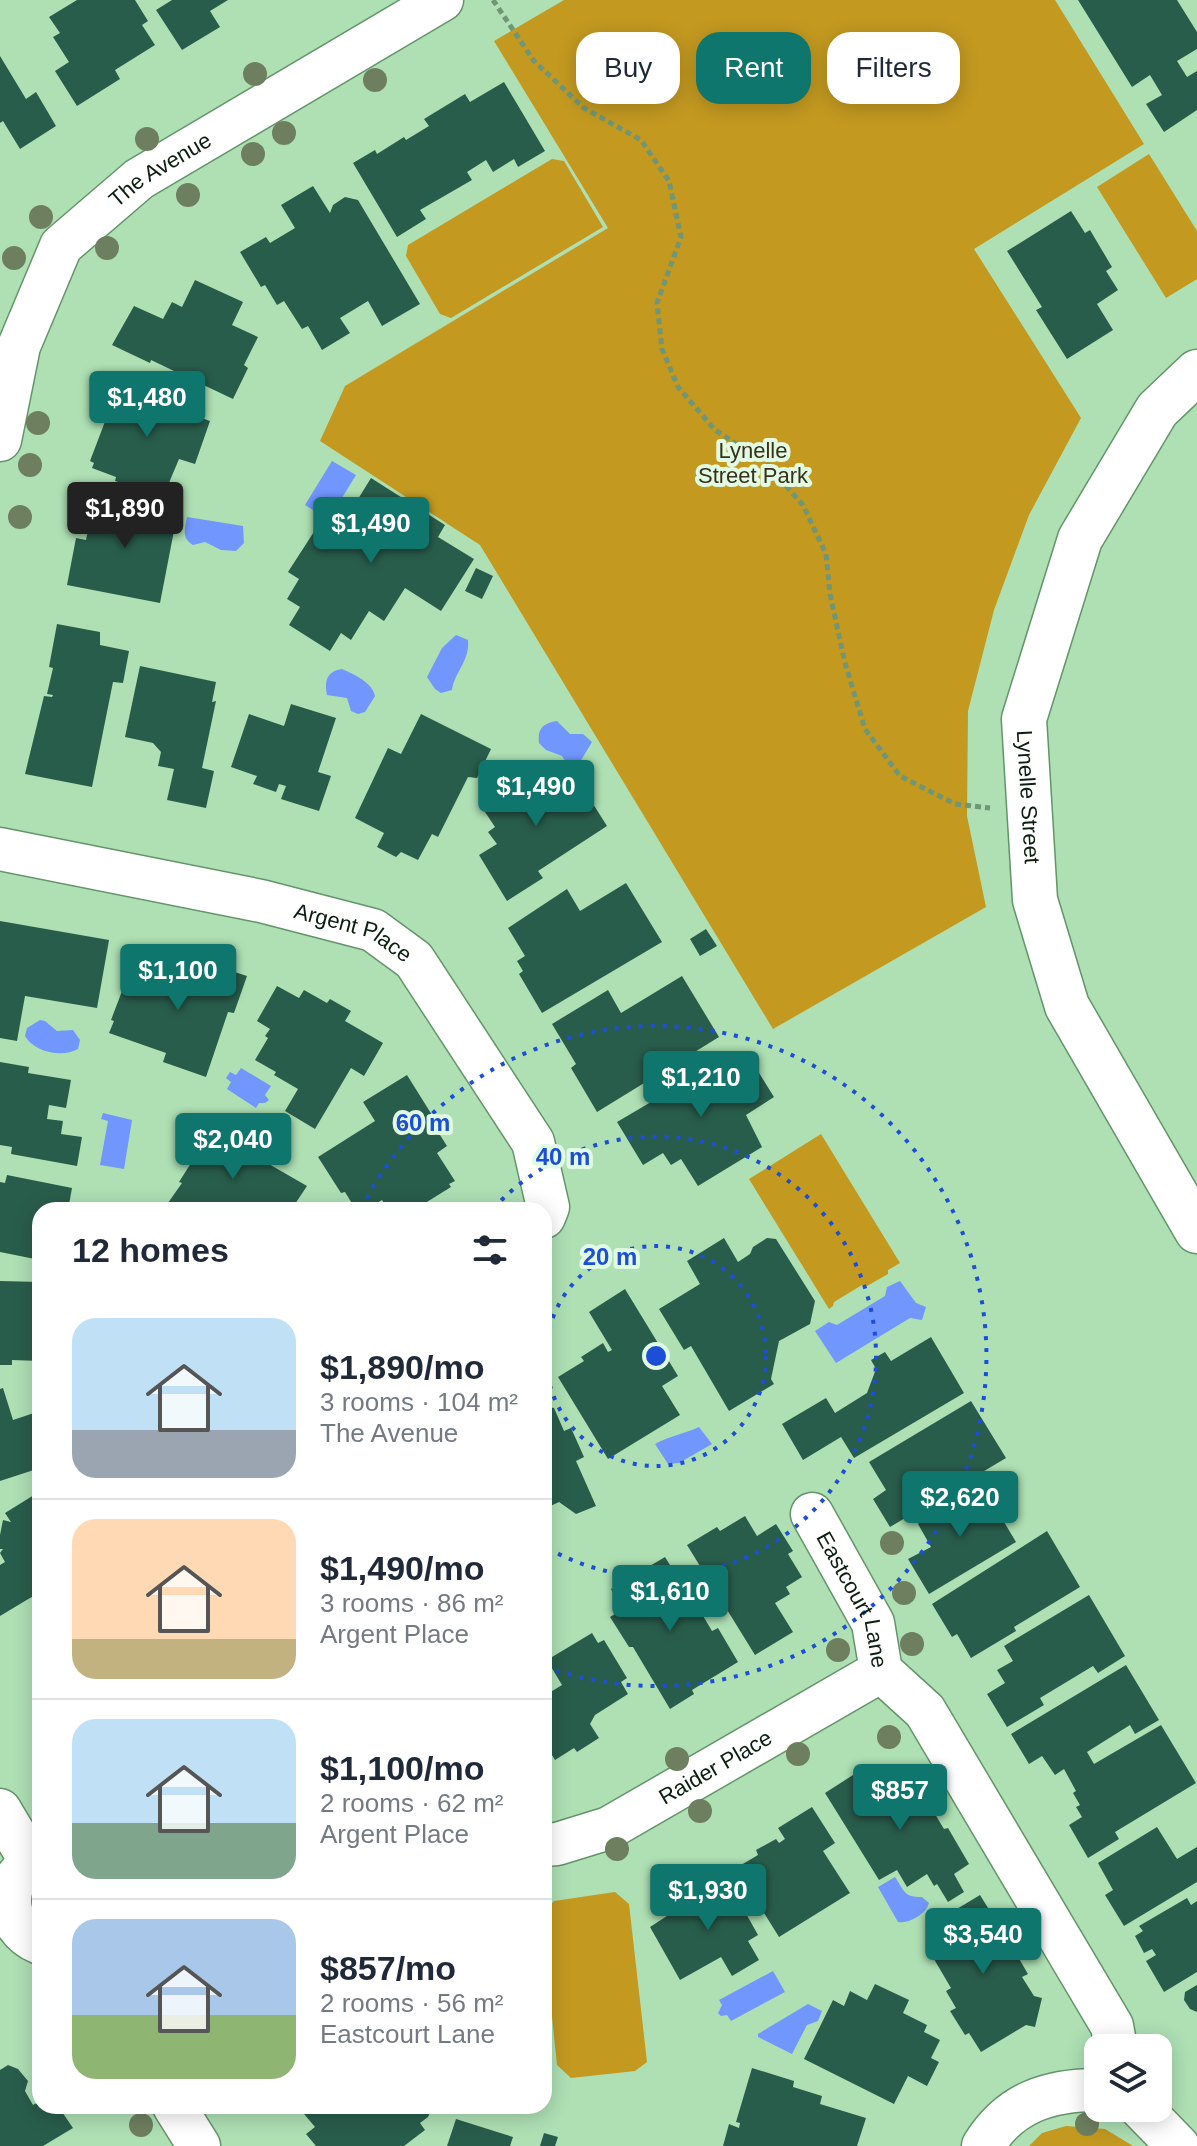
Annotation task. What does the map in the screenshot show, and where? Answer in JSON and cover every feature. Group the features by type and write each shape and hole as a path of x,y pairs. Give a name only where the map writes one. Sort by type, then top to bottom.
{"street":[{"name":"The Avenue","path":"0,440 19,346 61,246 139,179 442,0"},
{"name":"Lynelle Street","path":"1197,372 1157,410 1080,539 1024,719 1035,900 1067,1006 1197,1231"},
{"name":"Argent Place","path":"0,849 261,901 373,930 414,960 533,1142 547,1202"},
{"name":"Eastcourt Lane","path":"812,1514 873,1623 881,1671 925,1711 1112,2026 1113,2034"},
{"name":"Raider Place","path":"552,1844 609,1828 881,1671"},
{"path":"0,1810 32,1854"},
{"path":"32,1863 19,1871 11,1884 8,1900 10,1915 17,1928 32,1940"},
{"path":"983,2146 1004,2119 1028,2103 1051,2095 1084,2091"},
{"path":"179,2114 199,2146"},
{"path":"1155,2122 1178,2146"}],"path":[{"path":"493,0 534,61 584,108 641,140 669,181 681,237 657,303 662,349 678,387 715,430 765,462 803,505 826,554 830,594 842,649 865,729 900,776 955,804 995,809 1028,806"}],"green space":[{"name":"Lynelle Street Park","path":"564,0 1055,0 1144,144 974,249 1081,418 1029,515 994,610 968,711 967,816 986,907 773,1029 480,545 320,441 345,386 608,228 494,41"},
{"path":"1149,154 1197,231 1197,279 1166,298 1097,187"},
{"path":"552,159 564,161 603,227 451,318 440,314 406,256 408,245"},
{"path":"821,1134 900,1263 888,1270 888,1274 834,1302 829,1309 749,1179"},
{"path":"615,1892 629,1904 647,2062 635,2071 571,2078 557,2065 552,2017 554,1901"},
{"path":"1066,2126 1105,2129 1133,2146 1029,2146 1042,2133"}],"water":[{"path":"332,461 356,475 337,506 326,500 318,513 305,505"},
{"path":"187,517 243,526 244,543 236,551 221,550 205,542 193,545 185,536"},
{"path":"456,635 468,640 467,654 452,690 441,693 427,677 442,648"},
{"path":"342,669 362,680 373,691 375,696 365,712 358,714 351,711 347,698 327,695 328,678"},
{"path":"557,721 570,734 583,734 592,742 577,767 568,765 562,756 546,750 539,743 542,728"},
{"path":"40,1020 57,1031 73,1030 80,1040 78,1049 64,1053 49,1052 29,1042 25,1036 27,1028"},
{"path":"241,1068 271,1086 265,1095 269,1100 259,1103 256,1108 227,1089 231,1082 226,1078 230,1072 236,1075"},
{"path":"103,1113 132,1120 124,1169 100,1165 108,1121 101,1119"},
{"path":"900,1281 916,1303 926,1307 922,1320 910,1318 836,1363 815,1331 829,1322 837,1325 885,1296 887,1287"},
{"path":"699,1427 712,1444 679,1463 668,1464 655,1444"},
{"path":"895,1877 906,1893 922,1897 929,1903 912,1920 898,1922 878,1887"},
{"path":"773,1971 785,1992 731,2021 727,2015 718,2013 722,2005 719,2000"},
{"path":"808,2004 822,2011 818,2021 807,2025 792,2054 758,2037 758,2034"}],"building":[{"path":"77,0 135,0 148,21 142,25 155,45 115,70 120,79 77,106 55,71 69,62 53,37 60,33 49,17"},
{"path":"172,0 228,0 210,11 220,27 182,50 156,10"},
{"path":"1078,0 1177,0 1197,32 1197,49 1177,61 1187,77 1197,71 1197,110 1164,132 1146,104 1162,95 1150,75 1132,87"},
{"path":"0,56 26,99 36,92 56,126 20,149 3,121 0,123"},
{"path":"504,82 545,151 518,167 514,159 493,172 486,160 467,172 472,180 420,210 426,219 397,237 353,163 375,150 377,154 404,137 406,140 429,126 424,119 465,94 470,102"},
{"path":"313,186 330,213 333,205 345,197 358,200 420,304 382,326 368,301 340,318 350,333 322,350 308,326 302,329 284,301 277,305 265,285 261,287 240,252 266,237 270,243 295,228 281,205"},
{"path":"1071,211 1085,233 1090,230 1112,267 1106,271 1118,290 1097,304 1113,330 1067,359 1036,310 1042,307 1007,251"},
{"path":"195,280 243,302 232,325 258,337 244,365 248,368 233,399 112,345 134,306 163,319 172,302 182,307"},
{"path":"129,376 169,390 164,405 210,421 195,464 179,459 163,497 115,481 116,477 92,468 94,463 90,461 106,419 113,421"},
{"path":"371,478 445,525 438,537 474,559 441,611 405,588 384,621 369,611 351,640 341,633 330,651 289,625 300,607 287,599 299,579 288,572 330,507 347,517"},
{"path":"101,495 178,510 160,603 67,585 76,538 86,540 90,520 96,521"},
{"path":"476,568 493,576 482,599 465,591"},
{"path":"57,624 100,632 100,645 129,651 123,683 113,682 92,787 25,774 44,696 53,695 47,694"},
{"path":"140,666 216,682 212,702 216,701 202,768 214,771 206,808 167,800 174,769 158,766 161,752 153,743 125,737"},
{"path":"291,704 336,718 318,772 331,776 319,811 281,799 286,786 279,784 276,792 253,784 257,776 231,767 249,714 284,726"},
{"path":"421,714 491,749 477,778 468,777 438,837 432,834 418,860 401,852 396,857 377,847 384,833 355,818 388,748 401,754"},
{"path":"571,769 607,826 538,871 543,878 507,901 479,855 497,844 488,832 495,827 479,803 532,770 542,786"},
{"path":"626,883 662,942 542,1013 519,974 523,971 517,961 525,956 508,928 567,889 580,911"},
{"path":"0,921 109,940 97,1008 25,996 17,1041 0,1038"},
{"path":"706,929 717,946 700,956 690,939"},
{"path":"204,962 247,976 234,1013 228,1012 206,1077 163,1062 166,1053 109,1033 132,965 160,975 164,964 200,973"},
{"path":"682,976 719,1037 597,1112 571,1068 576,1064 552,1024 608,990 621,1013"},
{"path":"277,986 299,998 304,990 327,1003 330,999 351,1011 345,1021 383,1043 364,1076 351,1068 315,1129 285,1111 298,1089 255,1060 270,1029 257,1021"},
{"path":"746,1052 774,1097 746,1115 762,1147 698,1186 681,1159 671,1165 663,1153 643,1165 617,1122 651,1102 648,1098 706,1062 712,1072"},
{"path":"0,1062 29,1067 28,1073 71,1080 66,1108 49,1105 47,1119 63,1121 61,1134 82,1137 77,1166 11,1154 12,1147 0,1145"},
{"path":"407,1075 432,1115 426,1119 430,1126 433,1124 447,1146 437,1153 455,1181 449,1184 451,1187 427,1202 351,1202 345,1192 341,1193 318,1157 375,1121 363,1102"},
{"path":"208,1129 307,1186 296,1202 169,1202 200,1149 197,1147"},
{"path":"7,1175 72,1188 69,1202 32,1202 32,1258 0,1252 0,1182 5,1183"},
{"path":"724,1238 738,1262 767,1238 776,1239 815,1301 810,1324 779,1341 771,1379 774,1384 729,1411 691,1346 684,1350 659,1309 700,1284 687,1261"},
{"path":"0,1281 32,1282 32,1361 12,1360 12,1365 0,1365"},
{"path":"625,1289 678,1376 662,1386 680,1415 608,1459 558,1377 584,1361 581,1357 603,1343 608,1352 612,1350 589,1312"},
{"path":"931,1337 964,1393 854,1458 841,1437 803,1460 782,1424 826,1398 835,1413 867,1393 876,1369 871,1360 885,1352 891,1361"},
{"path":"3,1388 13,1420 32,1414 32,1471 0,1481 0,1389"},
{"path":"971,1401 1006,1458 890,1527 873,1499 886,1490 869,1462"},
{"path":"552,1408 564,1431 571,1428 584,1457 576,1461 596,1506 576,1514 559,1502 552,1505"},
{"path":"983,1487 1016,1542 929,1594 908,1559 931,1547 918,1519 945,1503 948,1508"},
{"path":"32,1496 32,1597 0,1616 0,1565 5,1562 0,1553 3,1549 0,1549 0,1535 3,1520 11,1522 5,1513"},
{"path":"745,1516 757,1536 776,1524 793,1551 788,1554 802,1577 786,1587 790,1594 775,1603 793,1632 755,1655 687,1545 717,1527 720,1531"},
{"path":"1047,1531 1080,1587 1014,1627 1016,1631 971,1658 957,1634 952,1637 932,1604"},
{"path":"665,1557 712,1631 718,1628 738,1662 692,1690 694,1694 670,1709 633,1647 629,1647 610,1617 623,1609 611,1589"},
{"path":"1089,1595 1125,1656 1098,1673 1093,1666 1040,1698 1044,1705 1007,1727 987,1694 1005,1683 997,1670 1013,1661 1004,1646"},
{"path":"592,1633 598,1643 604,1640 627,1678 621,1682 628,1694 595,1715 590,1724 599,1738 577,1752 574,1748 555,1760 552,1755 552,1691 562,1685 552,1668 552,1657"},
{"path":"1126,1665 1159,1720 1135,1734 1130,1725 1087,1752 1094,1764 1161,1725 1196,1783 1115,1832 1119,1839 1088,1858 1069,1825 1082,1817 1076,1807 1080,1805 1073,1793 1076,1791 1064,1769 1055,1775 1042,1756 1029,1764 1011,1734"},
{"path":"906,1766 969,1864 954,1874 964,1892 948,1902 927,1874 907,1887 897,1870 879,1880 825,1793 853,1775 865,1792"},
{"path":"812,1807 835,1843 823,1851 850,1893 779,1937 736,1868 758,1855 756,1850 776,1839 779,1843 785,1839 778,1828"},
{"path":"1157,1827 1177,1859 1197,1847 1197,1882 1124,1926 1105,1895 1113,1890 1098,1863"},
{"path":"725,1876 758,1935 748,1941 759,1960 732,1976 721,1957 680,1980 650,1927 687,1903 689,1908 699,1902 694,1894"},
{"path":"980,1895 1008,1940 1002,1944 1007,1953 1014,1950 1028,1974 1022,1977 1034,1996 1042,1998 1035,2027 1026,2025 981,2052 969,2033 965,2035 950,2011 956,2008 946,1991 951,1988 928,1949 943,1940 932,1924"},
{"path":"1187,1898 1191,1905 1197,1901 1197,1972 1164,1992 1146,1961 1156,1955 1152,1949 1144,1953 1135,1936 1143,1931 1139,1926"},
{"path":"875,1984 909,2000 903,2013 927,2025 924,2032 940,2040 931,2058 939,2062 927,2086 908,2076 894,2104 804,2059 833,2000 844,2006 850,1991 867,2000"},
{"path":"1197,1985 1197,2012 1190,2009 1184,2000 1185,1992"},
{"path":"8,2065 18,2069 28,2081 25,2091 32,2103 32,2114 63,2114 73,2128 43,2146 0,2146 0,2070"},
{"path":"752,2068 794,2081 793,2087 822,2096 820,2104 866,2118 857,2146 723,2146 729,2124 739,2128 740,2123 736,2122"},
{"path":"304,2114 429,2114 420,2123 425,2130 404,2146 316,2146 306,2134 315,2127"},
{"path":"456,2119 513,2137 510,2146 447,2146"},
{"path":"544,2133 558,2137 555,2146 540,2146"}]}
